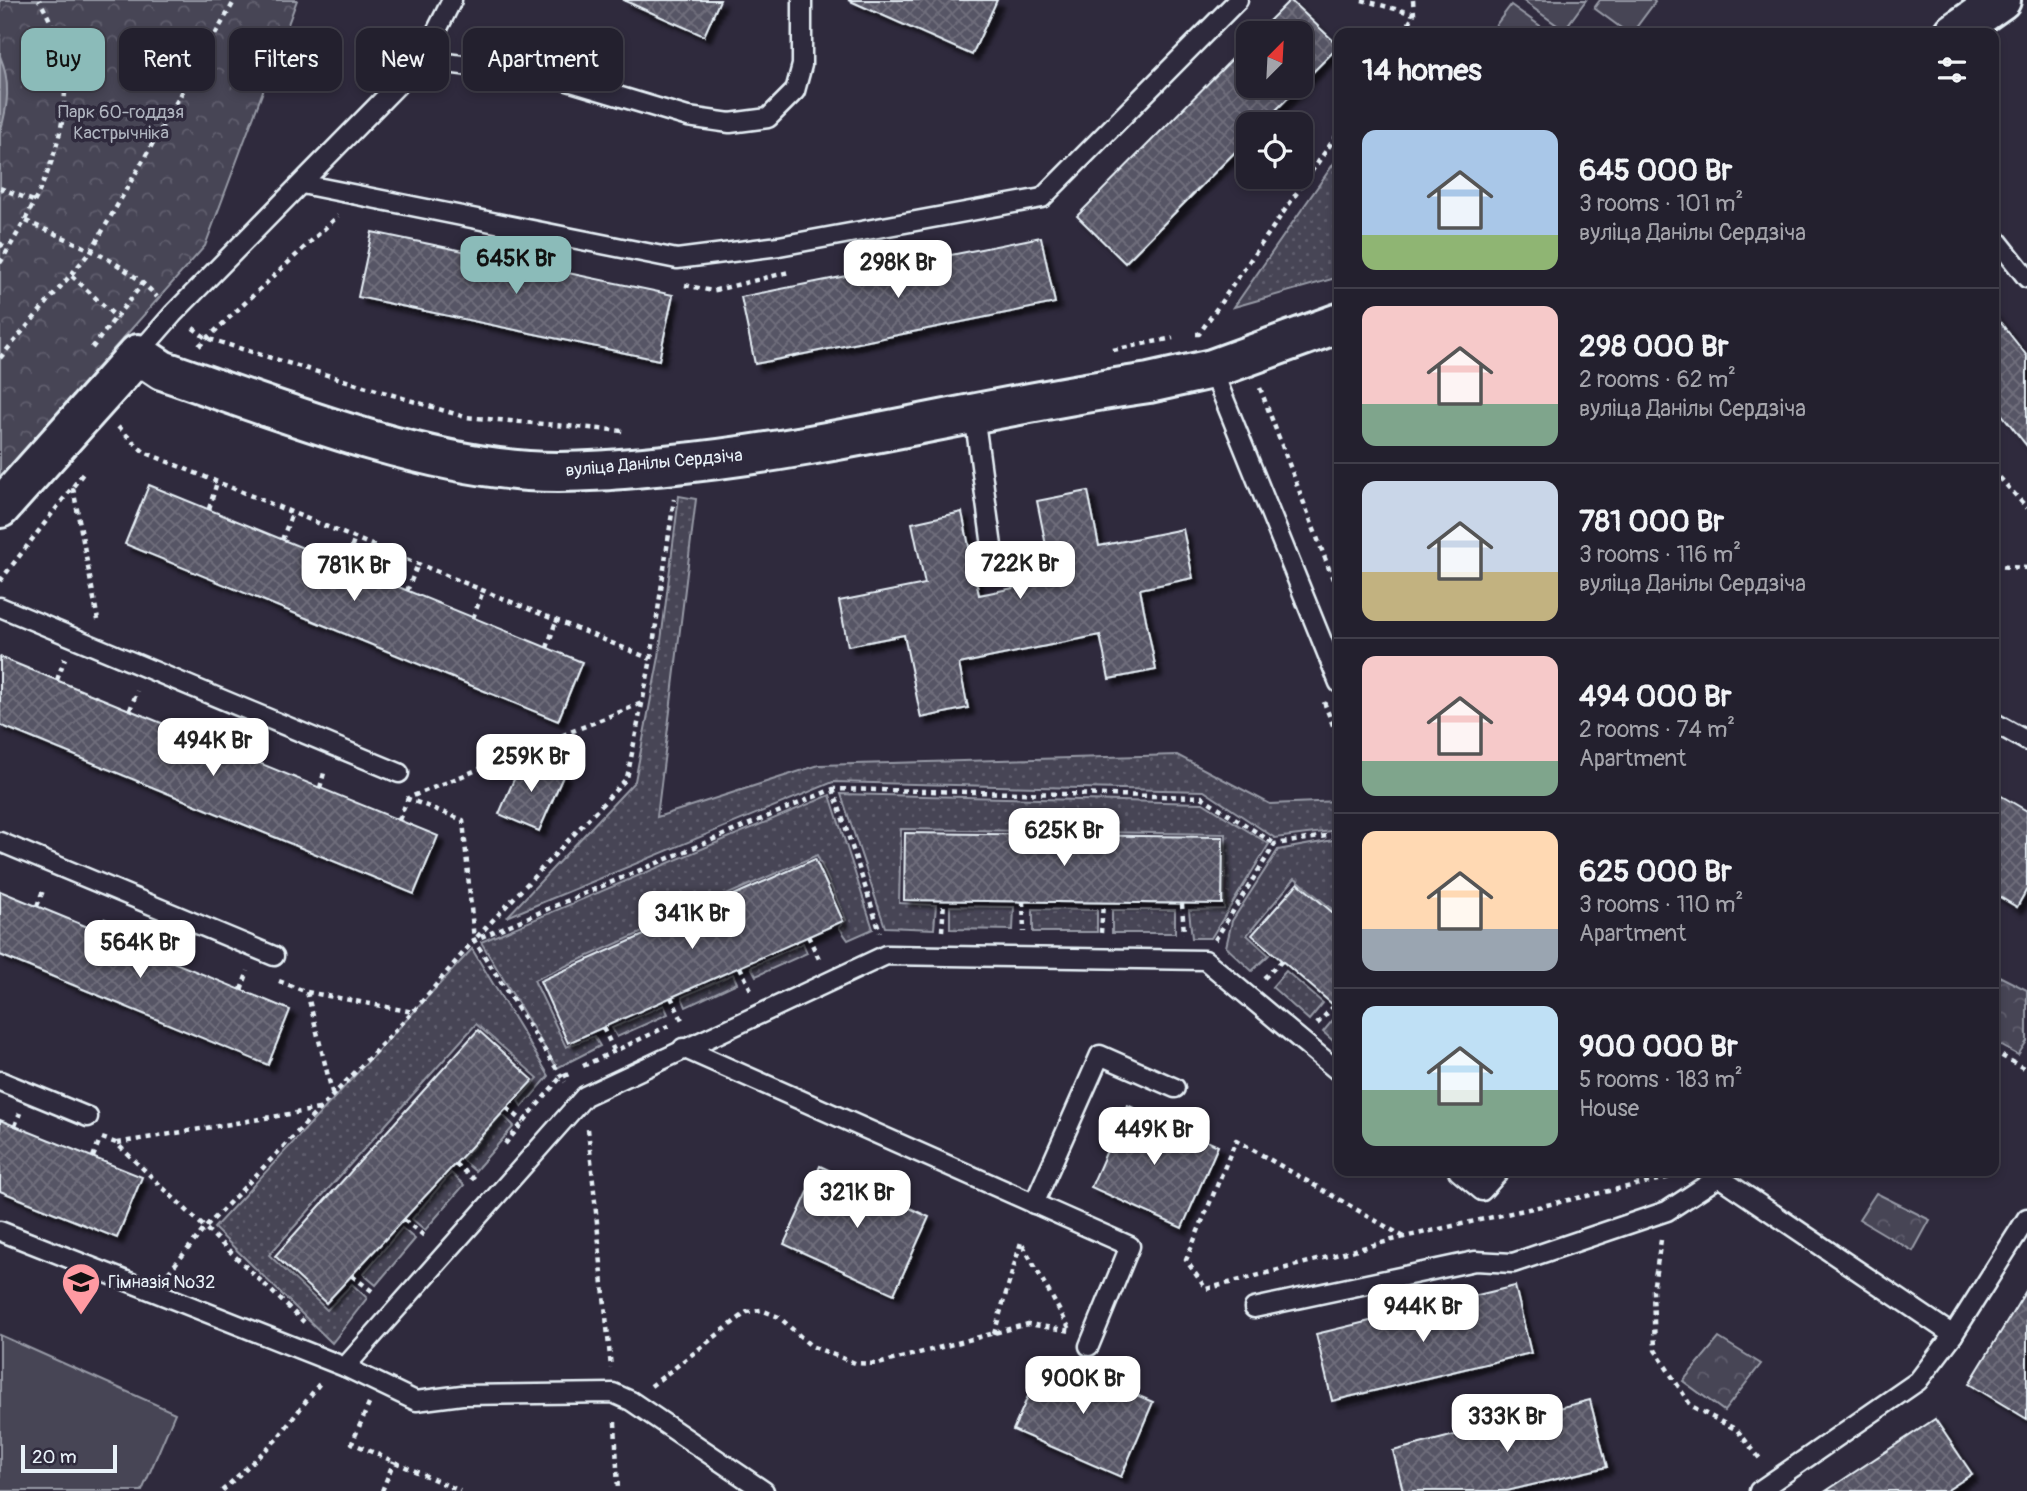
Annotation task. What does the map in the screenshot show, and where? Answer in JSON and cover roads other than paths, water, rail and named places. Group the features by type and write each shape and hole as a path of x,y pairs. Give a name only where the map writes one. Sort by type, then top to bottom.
{"street":[{"path":"1961,28 2001,0"},
{"name":"вуліца Данілы Сердзіча","path":"138,354 173,374 407,449 482,466 529,471 600,471 744,457 974,414 1216,380 1334,325"},
{"path":"0,508 138,354"}],"lane":[{"path":"438,28 452,0"},
{"path":"449,63 551,76 688,117 730,123 768,118 794,91 802,65 802,0"},
{"path":"302,184 677,259 779,246 1042,198 1238,0"},
{"path":"138,354 173,314 392,91"},
{"path":"1999,243 2027,278"},
{"path":"1216,380 1334,671"},
{"path":"974,414 994,561"},
{"path":"0,607 398,773"},
{"path":"1999,725 2027,741"},
{"path":"0,842 274,956"},
{"path":"345,1367 585,1096 886,955 1205,960 1334,1068"},
{"path":"683,1048 1130,1247 1089,1346"},
{"path":"1034,1204 1100,1055 1175,1088"},
{"path":"0,1081 89,1125"},
{"path":"1464,1176 1482,1191 1496,1176"},
{"path":"1254,1308 1475,1261 1513,1264 1667,1211 1711,1176"},
{"path":"1717,1176 1953,1335"},
{"path":"1759,1491 1917,1381 1953,1335 2027,1218"},
{"path":"0,1231 345,1367 416,1401 461,1395 613,1393 631,1401 764,1491"}],"water":[{"path":"0,56 6,75 7,94 0,133"}],"place":[{"name":"Гімназія №32","path":"81,1316"}],"park label":[{"name":"Парк 60-годдзя Кастрычніка","path":"121,122"}]}
